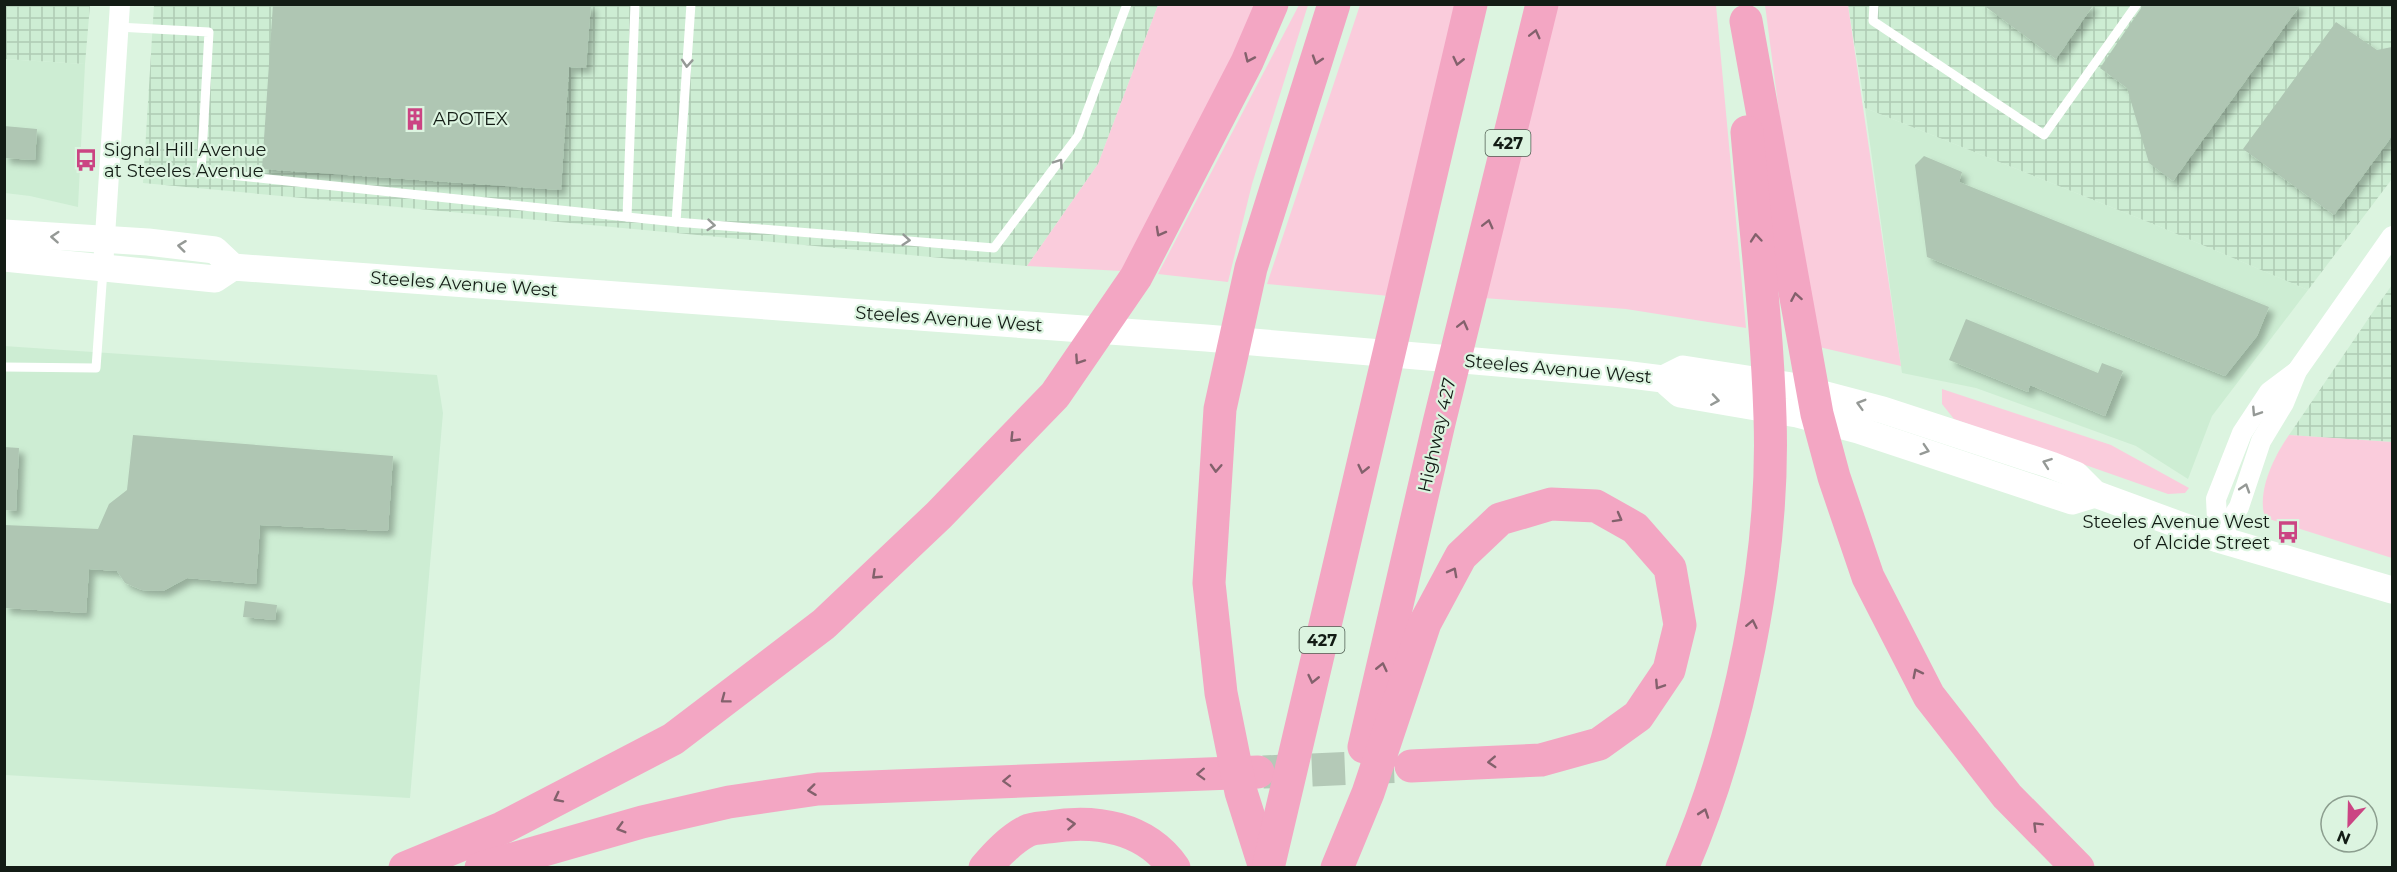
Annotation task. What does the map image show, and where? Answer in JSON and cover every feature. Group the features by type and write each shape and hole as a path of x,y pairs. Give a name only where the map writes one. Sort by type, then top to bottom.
{"highway":[{"path":"405,867 502,828 673,739 824,624 939,515 1055,395 1136,277 1247,62 1272,4"},
{"path":"1267,867 1241,792 1221,693 1209,583 1220,410 1251,268 1335,4"},
{"name":"427","path":"1267,867 1377,412 1471,4"},
{"name":"Highway 427","path":"1336,867 1439,423 1542,4"},
{"path":"1683,867 1728,743 1760,584 1768,483 1770,419 1765,338 1745,113 1746,13"},
{"path":"1746,13 1817,414 1834,477 1868,577 1929,696 2007,796 2078,867"},
{"path":"1336,867 1368,793 1425,623 1461,556 1500,519 1551,504 1596,506 1635,528 1670,568 1680,625 1668,670 1638,716 1599,744 1541,760 1411,766"},
{"path":"481,867 642,822 729,802 818,789 1260,772"},
{"path":"985,867 1003,848 1028,830 1069,823 1104,823 1141,838 1169,859 1174,867"}],"main road":[{"path":"4,233 215,250 233,267"},
{"name":"Steeles Avenue West","path":"4,258 215,279 233,267 1206,338 1663,379 1680,394 1797,414 1858,430 2072,501 2095,494 2218,539 2392,590"}],"street":[{"path":"103,267 120,4"},
{"path":"2218,539 2216,499 2242,433 2269,392 2297,371 2392,236"}],"lane":[{"path":"627,217 635,4"},
{"path":"676,222 691,4"},
{"path":"118,27 208,32 201,172 676,222 994,248 1078,136 1127,4"},
{"path":"1874,4 1873,21 2044,135 2137,4"},
{"path":"4,368 96,368 103,267"}],"shaded area":[{"path":"4,5 90,5 85,64 5,59"},
{"path":"154,5 1158,5 1098,164 1027,266 143,183"},
{"path":"1158,5 1256,5 1233,62 1122,271 1027,266 1098,164"},
{"path":"1299,5 1308,5 1252,184 1228,282 1158,274"},
{"path":"1360,5 1460,5 1389,296 1267,284"},
{"path":"1554,5 1716,5 1746,328 1626,309 1484,298"},
{"path":"1765,5 1848,5 1901,366 1819,347 1784,150"},
{"path":"1848,5 2392,5 2392,179 2308,290 2158,226 1865,108"},
{"path":"4,59 85,64 78,207 5,193"},
{"path":"1865,108 2158,226 2308,290 2212,416 2188,479 2136,446 1976,388 1902,373"},
{"path":"2392,285 2392,442 2289,435 2377,306"},
{"path":"4,346 437,375 443,413 410,798 5,775"},
{"path":"1942,389 2111,445 2189,488 2185,493 2168,494 1954,419 1942,404"},
{"path":"2289,435 2392,442 2392,558 2269,519 2264,514 2263,494 2269,472"}],"building":[{"name":"APOTEX","path":"273,4 591,4 586,68 569,67 561,190 262,169"},
{"path":"1982,4 2094,4 2056,59"},
{"path":"2144,4 2301,4 2173,181 2149,163 2127,88 2100,68"},
{"path":"2336,22 2377,50 2392,47 2392,136 2334,215 2243,149"},
{"path":"4,126 37,129 35,160 4,158"},
{"path":"1924,156 1962,172 1959,182 2269,307 2257,336 2225,376 1927,257 1915,165"},
{"path":"1966,319 2098,373 2102,363 2123,371 2105,416 2030,385 2028,392 1949,360"},
{"path":"133,435 393,456 388,531 260,525 256,584 187,578 163,591 142,590 125,583 117,571 89,569 86,613 4,608 4,525 98,529 109,504 127,490"},
{"path":"4,447 19,448 16,511 4,510"},
{"path":"245,601 277,605 275,620 243,617"}],"tunnel":[{"path":"1263,772 1403,766"}],"place":[{"name":"APOTEX","path":"415,119"},
{"name":"Signal Hill Avenue at Steeles Avenue","path":"86,160"},
{"name":"Steeles Avenue West of Alcide Street","path":"2288,532"}]}
